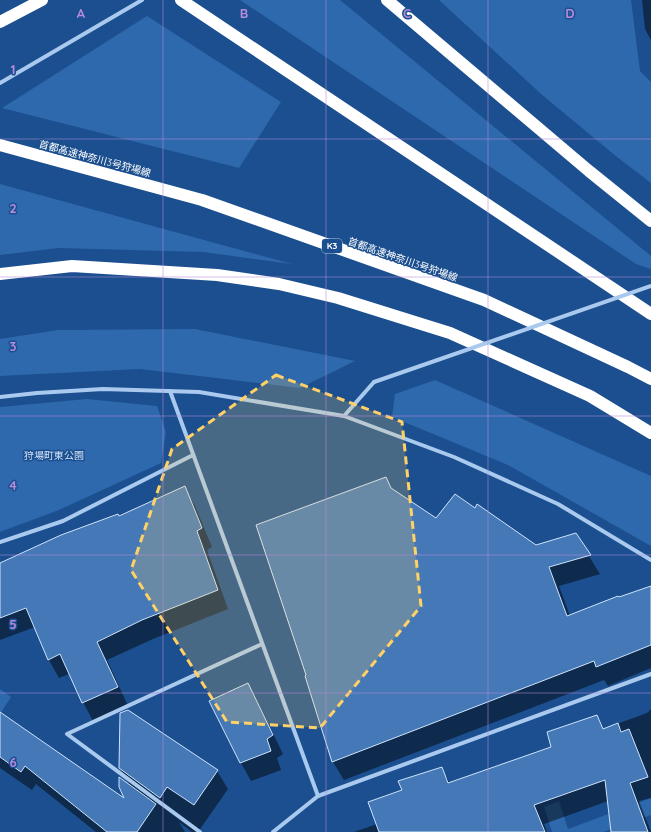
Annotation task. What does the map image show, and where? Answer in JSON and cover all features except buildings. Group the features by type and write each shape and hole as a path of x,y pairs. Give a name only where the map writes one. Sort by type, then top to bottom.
{"highway":[{"path":"0,22 42,0"},
{"path":"182,0 651,314"},
{"path":"387,0 589,171 651,220"},
{"name":"首都高速神奈川3号狩場線","path":"0,145 202,200 484,300 651,379"},
{"path":"0,274 72,266 217,275 279,284 338,298 450,333 590,396 651,433"}],"street":[{"path":"0,83 142,0"},
{"path":"344,416 374,382 651,286"},
{"path":"0,397 104,389 200,392 344,416 454,457 558,504 651,560"},
{"path":"170,391 318,796"},
{"path":"0,542 63,521 193,456"},
{"path":"200,832 67,734 262,644"},
{"path":"273,832 318,796 651,674"}],"highlighted area":[{"path":"276,375 402,422 421,606 320,728 227,722 131,570 172,449"}],"green space":[{"path":"240,0 340,0 651,256 651,269 636,264"},
{"path":"439,0 631,0 640,71 651,82 651,183 541,94"},
{"path":"147,16 281,102 239,168 2,108"},
{"path":"0,184 292,264 203,252 59,248 0,255"},
{"path":"195,329 355,361 300,388 140,369 0,376 0,339 58,330"},
{"path":"435,380 651,476 651,546 508,465 392,417 395,394"},
{"name":"狩場町東公園","path":"87,399 157,406 166,432 161,463 59,510 0,532 0,407"},
{"path":"0,689 11,697 0,714"},
{"path":"651,798 651,815 603,832 552,832 544,807 559,801 568,829"}]}
